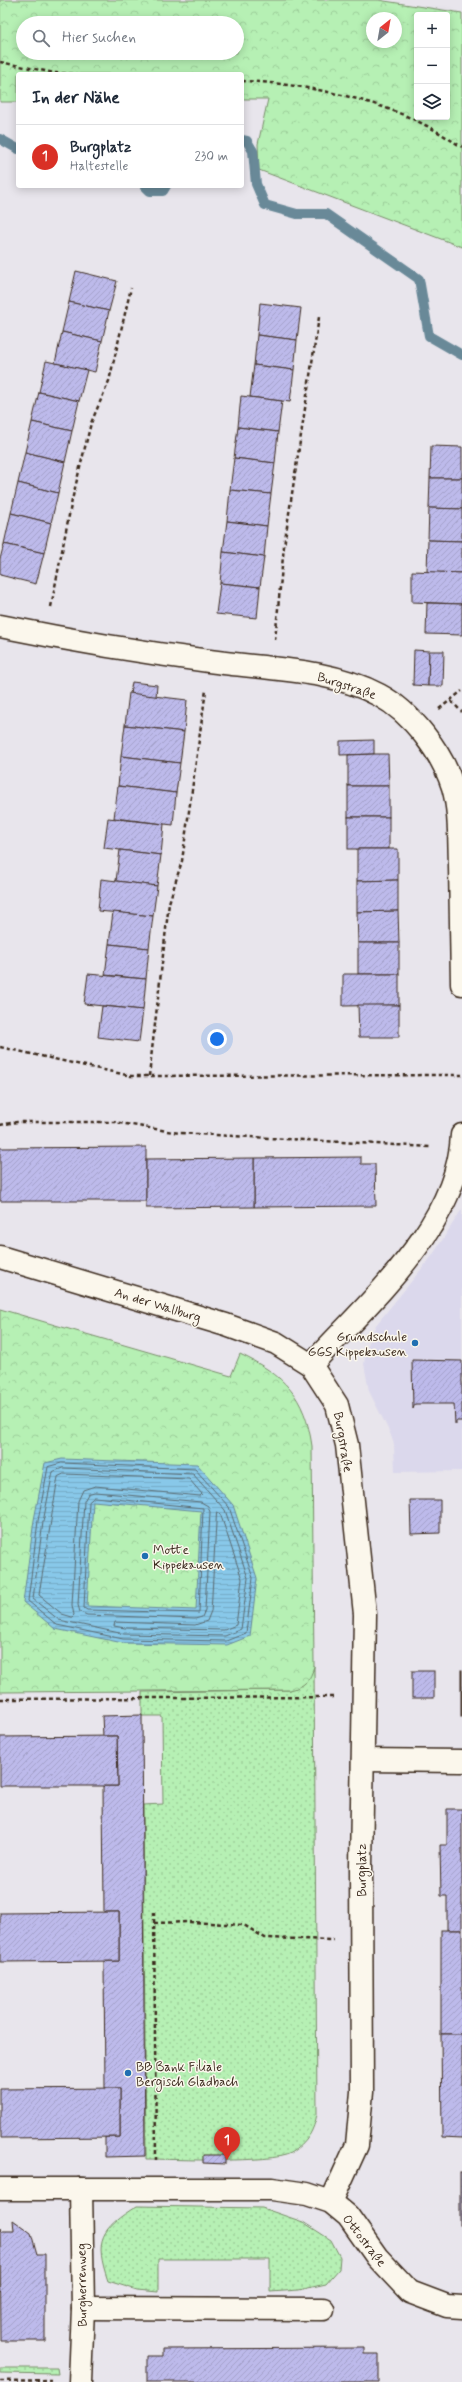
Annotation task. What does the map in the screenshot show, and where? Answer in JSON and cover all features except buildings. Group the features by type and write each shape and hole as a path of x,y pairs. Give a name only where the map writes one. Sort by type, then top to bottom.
{"street":[{"name":"Burgstraße","path":"0,626 46,636 210,661 312,673 346,682 379,695 418,725 439,756 453,786 459,824 462,984"},
{"path":"311,1365 404,1264 429,1231 450,1191 459,1166 462,1142"},
{"name":"An der Wallburg","path":"0,1257 226,1325 276,1343 311,1365"},
{"name":"Burgstraße","path":"311,1365 337,1405 347,1445 365,1614 363,1760"},
{"path":"363,1760 462,1761"},
{"name":"Burgplatz","path":"331,2202 357,2145 362,2092 363,1760"},
{"path":"0,2189 272,2189 307,2194 331,2202"},
{"name":"Burgherrenweg","path":"80,2381 83,2308 81,2189"},
{"name":"Ottostraße","path":"331,2202 348,2216 377,2257 410,2292 448,2306 462,2307"},
{"path":"83,2308 323,2309"}],"path":[{"path":"0,62 50,72"},
{"path":"244,82 260,82 326,93 376,105 425,125 462,147"},
{"path":"46,636 72,500 91,423 109,381 131,288"},
{"path":"272,668 284,546 319,317"},
{"path":"148,1076 169,903 182,861 210,661"},
{"path":"462,690 451,701 462,712"},
{"path":"0,1047 131,1076 462,1075"},
{"path":"0,1125 17,1122 114,1122 180,1132 462,1142"},
{"path":"0,1699 363,1697"},
{"path":"154,1912 156,2188"},
{"path":"154,1922 244,1925 265,1938 276,1940 362,1940"},
{"path":"0,2381 80,2381"}],"shaded area":[{"name":"Grundschule GGS Kippekausen","path":"462,1209 462,1471 395,1472 394,1444 369,1391 364,1364 366,1350 376,1325 432,1256"}],"green space":[{"path":"0,0 378,0 462,13 462,247 259,170 258,144 268,99 244,99 244,72 16,72 16,102 0,102"},
{"path":"0,1309 231,1376 240,1354 269,1370 290,1389 298,1400 304,1413 312,1446 314,1666 309,1679 303,1685 290,1690 0,1692"},
{"path":"314,1666 317,2114 314,2126 309,2136 297,2149 291,2153 280,2156 264,2159 244,2160 146,2159 143,1805 163,1804 162,1716 142,1716 142,1692 290,1690 313,1671"},
{"path":"137,2206 262,2208 303,2222 331,2240 340,2257 339,2269 326,2284 299,2290 270,2292 270,2259 158,2259 158,2292 137,2290 108,2281 101,2255 103,2237 115,2222"},
{"path":"0,2368 57,2368 58,2374 0,2373"}],"water":[{"path":"62,1459 197,1464 233,1505 257,1578 250,1636 227,1645 123,1643 55,1629 23,1602 34,1520 45,1463","holes":["93,1501 201,1511 196,1610 87,1606"]}],"waterway":[{"path":"0,139 16,148"},
{"path":"244,140 247,141 253,151 256,184 265,205 297,214 326,214 419,279 429,336 462,355"},
{"path":"147,188 150,191 163,191 165,188"}],"place":[{"name":"Grundschule GGS Kippekausen","path":"415,1343"},
{"name":"Motte Kippekausen","path":"145,1556"},
{"name":"BB Bank Filiale Bergisch Gladbach","path":"128,2073"},
{"name":"Burgplatz","path":"227,2160"}]}
